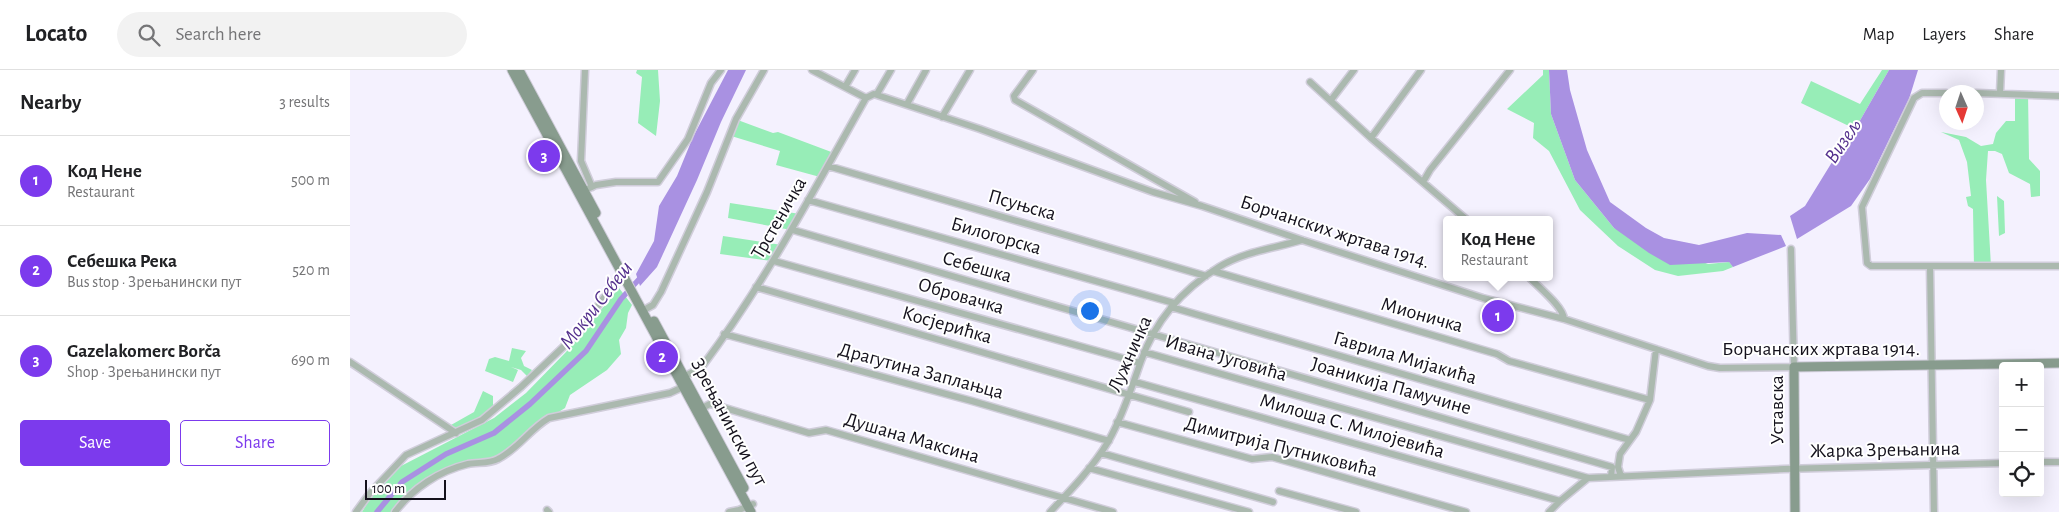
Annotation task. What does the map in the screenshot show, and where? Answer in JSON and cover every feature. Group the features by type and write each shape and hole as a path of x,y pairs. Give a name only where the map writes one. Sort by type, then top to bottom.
{"main road":[{"name":"Зрењанински пут","path":"512,70 622,274 629,282"},
{"name":"Зрењанински пут","path":"519,70 588,188 629,282 685,376 752,508"},
{"name":"Зрењанински пут","path":"645,310 683,387 752,508"},
{"name":"Борчанских жртава 1914.","path":"1794,367 2059,363"},
{"name":"Уставска","path":"1794,367 1795,512"}],"street":[{"path":"585,70 581,161 588,188 626,181 658,182 688,139 711,83 721,70"},
{"path":"645,310 654,304 661,292 707,192 736,119 764,70"},
{"path":"812,70 866,98 877,94 891,70"},
{"path":"845,87 855,70"},
{"path":"907,104 926,70"},
{"path":"942,117 970,70"},
{"path":"1033,70 1014,96 1015,100 1202,206"},
{"path":"1331,100 1354,70"},
{"path":"1371,138 1422,70"},
{"path":"1423,182 1453,140 1510,70"},
{"path":"2000,92 2001,70"},
{"path":"1310,82 1371,138 1462,216"},
{"path":"1984,92 2059,96"},
{"path":"1939,93 1922,93 1914,98 1862,207 1866,261 1871,266 2059,266"},
{"name":"Борчанских жртава 1914.","path":"877,94 986,130 1152,192 1202,206 1502,304 1564,319 1714,368 1794,367"},
{"name":"Трстеничка","path":"685,376 700,368 774,261 866,98"},
{"name":"Псуњска","path":"828,166 1206,276"},
{"name":"Билогорска","path":"808,200 1173,305"},
{"name":"Себешка","path":"792,230 1153,334"},
{"name":"Лужничка","path":"1050,512 1089,468 1109,441 1130,395 1144,352 1153,334 1173,305 1206,276 1236,259 1302,240"},
{"name":"Уставска","path":"1791,248 1794,367"},
{"name":"Обровачка","path":"774,261 1140,363"},
{"path":"1930,267 1934,512"},
{"name":"Мионичка","path":"1213,271 1497,354 1509,361 1650,400"},
{"path":"356,512 370,493 406,456 421,447 456,433 488,416 545,365 578,333 622,274"},
{"path":"1533,281 1558,307 1564,319"},
{"name":"Косјерићка","path":"756,287 1189,412"},
{"name":"Гаврила Мијакића","path":"1173,305 1630,440"},
{"name":"Драгутина Заплањца","path":"724,334 972,401 1109,441"},
{"name":"Јоаникија Памучине","path":"1153,334 1615,467"},
{"path":"1611,476 1622,451 1630,440 1650,400 1656,348"},
{"name":"Ивана Југовића","path":"1144,352 1588,478"},
{"path":"350,362 456,433"},
{"name":"Милоша С. Милојевића","path":"1135,382 1560,501"},
{"path":"395,512 408,497 433,477 470,464 496,460 505,455 538,425 549,418 670,393 683,387"},
{"name":"Душана Максина","path":"702,408 710,404 810,432 826,430 1113,512"},
{"name":"Димитрија Путниковића","path":"1117,422 1252,459 1272,457 1466,512"},
{"path":"1101,453 1273,502"},
{"path":"2044,462 2059,462"},
{"name":"Жарка Зрењанина","path":"1588,478 1795,469 1999,463"},
{"path":"1615,467 1621,476"},
{"path":"1089,468 1249,512"},
{"path":"1549,512 1588,478"},
{"path":"1279,491 1356,512"},
{"path":"729,512 752,508"}],"green space":[{"path":"637,70 658,70 660,101 656,136 638,123 642,77 636,73"},
{"path":"1543,70 1549,70 1551,114 1575,180 1614,228 1708,264 1729,262 1733,267 1723,271 1678,276 1655,270 1618,246 1580,210 1549,151 1533,138 1534,123 1507,109 1543,75"},
{"path":"1882,70 1889,70 1858,124 1853,128 1801,103 1811,81 1860,104"},
{"path":"2015,93 2028,93 2029,159 2040,171 2040,196 2031,197 2030,184 2009,173 2002,154 1988,151 1986,180 1991,266 1974,267 1973,209 1968,206 1966,197 1971,196 1967,162 1959,140 1941,132 1966,137 1981,146 1993,144 1996,133 2006,121 2015,121"},
{"path":"735,119 773,133 778,132 834,153 820,177 776,165 780,151 728,135"},
{"path":"1997,196 2004,201 2005,233 1999,236"},
{"path":"730,203 800,214 791,230 728,218"},
{"path":"723,236 782,245 772,261 720,254"},
{"path":"619,288 632,305 628,313 626,328 619,340 621,354 607,370 570,395 565,408 538,425 505,455 433,477 395,512 362,512 371,497 401,466 494,418 526,393 566,352"},
{"path":"512,348 526,351 521,358 524,366 532,370 527,376 521,370 511,367 518,370 513,382 485,371 489,359 495,357 509,361"},
{"path":"483,391 493,396 493,408 484,416 458,431 451,425 474,412"}],"shaded area":[{"path":"728,70 746,70 657,267 640,286 636,274 654,241 659,206 677,176 693,137"},
{"path":"1549,70 1567,70 1570,90 1587,150 1610,202 1646,228 1664,238 1699,245 1747,233 1781,235 1786,246 1733,267 1729,262 1670,265 1649,253 1614,228 1575,180 1551,114"},
{"path":"1889,70 1918,70 1909,99 1870,179 1851,206 1797,239 1790,216 1805,206 1853,128 1858,124"}],"waterway":[{"name":"Мокри Себеш","path":"377,512 402,482 446,454 494,433 530,404 586,351 621,299 642,276"}],"place":[{"name":"Gazelakomerc Borča","path":"544,156"},
{"name":"Код Нене","path":"1498,316"},
{"name":"Себешка Река","path":"662,357"}],"water label":[{"name":"Визељ","path":"1843,141"}]}
